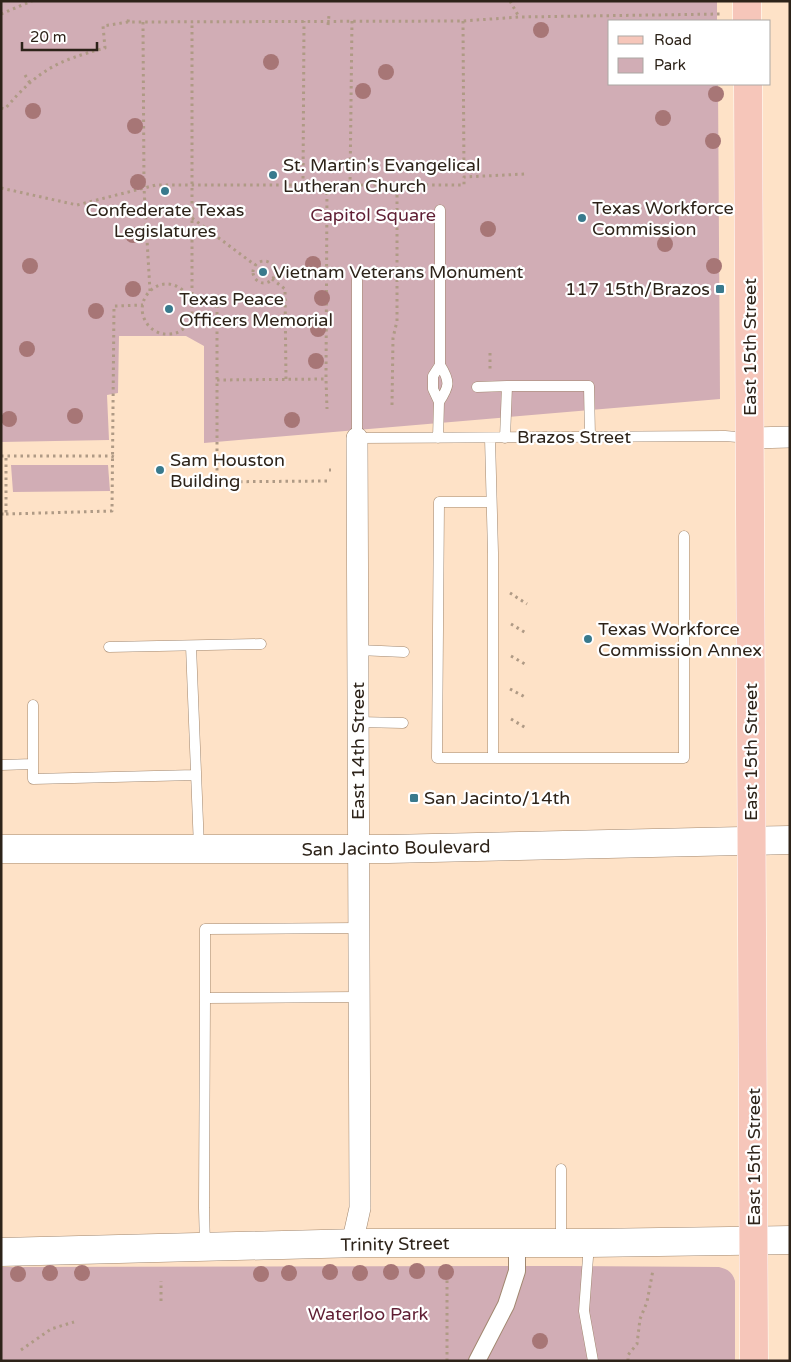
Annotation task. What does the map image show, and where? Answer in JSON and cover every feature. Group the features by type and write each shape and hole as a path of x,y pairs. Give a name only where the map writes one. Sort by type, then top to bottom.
{"main road":[{"name":"East 15th Street","path":"748,85 754,1361"},
{"name":"San Jacinto Boulevard","path":"1,849 359,849 790,840"},
{"name":"Trinity Street","path":"1,1252 352,1244 790,1240"}],"street":[{"name":"Brazos Street","path":"750,438 790,437"},
{"name":"East 14th Street","path":"352,1244 360,1208 357,438"},
{"path":"477,1361 506,1305 517,1271 517,1243"}],"lane":[{"path":"438,438 439,402 447,389 447,376 440,366 440,210"},
{"path":"357,280 357,438"},
{"path":"505,438 507,386"},
{"path":"477,387 589,386 590,437"},
{"name":"Brazos Street","path":"357,438 726,436 750,438"},
{"path":"490,438 493,553 493,758"},
{"path":"491,502 439,502 437,758 684,758 684,536"},
{"path":"109,647 261,644"},
{"path":"191,646 199,849"},
{"path":"358,650 404,652"},
{"path":"34,704 33,779 196,775"},
{"path":"358,722 404,723"},
{"path":"1,765 33,764"},
{"path":"205,1247 205,929 359,928"},
{"path":"205,998 359,997"},
{"path":"561,1169 561,1243"},
{"path":"589,1243 584,1311 593,1361"}],"path":[{"path":"1,14 32,1"},
{"path":"510,1 519,17"},
{"path":"1,108 5,110 30,83 54,64 104,48 103,26 128,22 304,21 329,23 352,20 463,21 519,17 739,12"},
{"path":"329,15 329,23"},
{"path":"128,22 129,16"},
{"path":"350,186 352,20"},
{"path":"303,186 304,21"},
{"path":"1,188 77,205 156,185 464,185 463,21"},
{"path":"143,22 144,188 150,291"},
{"path":"192,22 191,300 192,316 182,330 175,334 166,334 158,333 151,328 142,314 143,305 150,291 156,286 164,284 173,284 180,287 191,300 217,300 217,481"},
{"path":"25,75 30,83"},
{"path":"464,177 525,174"},
{"path":"392,405 393,338 397,321 397,185"},
{"path":"327,186 327,409"},
{"path":"192,218 255,265"},
{"path":"261,261 271,264 274,271 272,279 264,283 258,281 253,276 255,265 261,261"},
{"path":"272,279 285,289 286,380"},
{"path":"1,514 112,511 114,306 143,305"},
{"path":"217,380 326,379"},
{"path":"6,514 3,456 112,456 117,458"},
{"path":"202,482 328,481"},
{"path":"628,1361 628,1355 637,1344 640,1319 647,1302 653,1270"},
{"path":"447,1278 447,1361"},
{"path":"161,1280 161,1301"},
{"path":"21,1350 51,1329 74,1322"}],"green space":[{"name":"Capitol Square","path":"1,1 717,1 717,20 608,20 608,85 718,85 720,399 204,443 204,346 186,336 119,336 118,393 107,395 109,440 1,442"},
{"path":"11,465 108,465 110,491 13,492"},
{"name":"Waterloo Park","path":"1,1267 719,1267 727,1270 735,1281 735,1361 1,1361"}],"place":[{"name":"St. Martin's Evangelical Lutheran Church","path":"273,175"},
{"name":"Confederate Texas Legislatures","path":"165,191"},
{"name":"Texas Workforce Commission","path":"582,218"},
{"name":"Vietnam Veterans Monument","path":"263,272"},
{"name":"117 15th/Brazos","path":"720,289"},
{"name":"Texas Peace Officers Memorial","path":"169,309"},
{"name":"Sam Houston Building","path":"160,470"},
{"name":"Texas Workforce Commission Annex","path":"588,639"},
{"name":"San Jacinto/14th","path":"414,798"}]}
